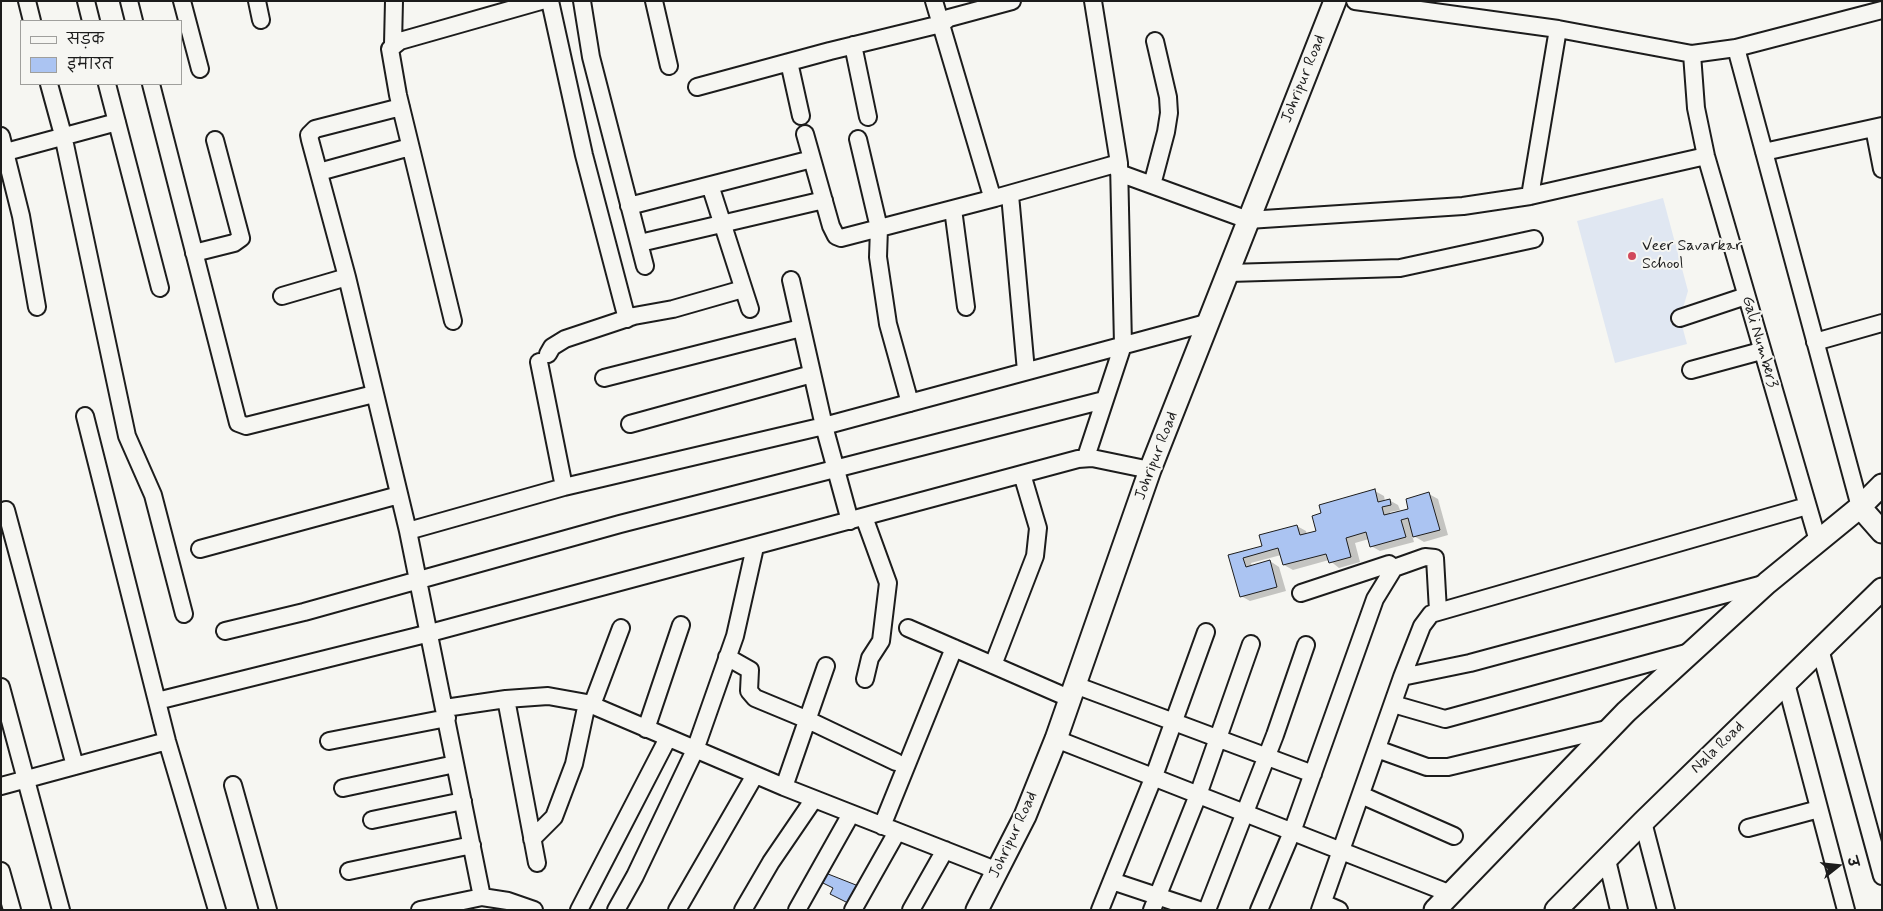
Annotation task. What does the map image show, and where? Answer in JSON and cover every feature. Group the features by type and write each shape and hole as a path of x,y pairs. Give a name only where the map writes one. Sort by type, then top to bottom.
{"street":[{"path":"27,1 32,20"},
{"path":"86,1 91,20"},
{"path":"129,1 134,20"},
{"path":"182,1 200,69"},
{"path":"257,1 261,20"},
{"path":"394,1 393,44 390,55 410,147 453,321"},
{"path":"393,44 471,19 541,1"},
{"path":"550,1 584,155 627,319"},
{"path":"582,1 591,57 645,266"},
{"path":"654,1 669,66"},
{"path":"934,1 991,193 1002,197"},
{"path":"697,87 853,45 942,24 949,18 1012,1"},
{"path":"1086,458 1123,345 1119,168 1093,1"},
{"name":"Johripur Road","path":"977,910 1025,816 1056,739 1150,470 1336,1"},
{"path":"1355,1 1558,29 1692,54 1736,48 1882,10"},
{"path":"1530,196 1558,29"},
{"path":"1152,185 1169,113 1168,97 1155,41"},
{"path":"853,45 868,117"},
{"path":"1736,48 1815,342 1870,519"},
{"name":"Gali Number3","path":"1692,54 1696,108 1706,156 1818,541"},
{"path":"790,62 801,116"},
{"path":"49,85 63,135 127,436 153,495 184,614"},
{"path":"107,85 160,288"},
{"path":"151,85 238,423 246,426 374,394"},
{"path":"401,107 311,131 310,140 347,277 408,531 482,897"},
{"path":"37,307 22,216 4,144 63,135 117,122"},
{"path":"1764,152 1878,127 1882,169"},
{"path":"805,134 836,236 846,237 1119,168 1152,185 1248,220 1463,206 1530,196 1706,156"},
{"path":"858,139 879,228 878,257 884,305 910,402"},
{"path":"194,253 234,243 241,238 215,140"},
{"path":"319,172 410,147"},
{"path":"628,206 812,159"},
{"path":"710,185 750,309"},
{"path":"1002,197 1026,371"},
{"path":"640,243 824,200"},
{"path":"953,209 966,307"},
{"path":"1229,273 1400,268 1534,240"},
{"path":"282,296 347,277"},
{"path":"791,280 824,426 836,470 857,519 888,582 881,642 870,658 865,679"},
{"path":"564,487 544,358 552,347 564,339 627,319 673,309 743,289"},
{"path":"1680,318 1746,296"},
{"path":"408,531 564,487 824,426 1210,322"},
{"path":"1815,342 1882,323"},
{"path":"604,378 801,328"},
{"path":"1691,370 1762,351"},
{"path":"630,424 812,374"},
{"path":"225,631 620,524 1104,400"},
{"path":"85,416 167,741 217,910"},
{"path":"157,701 430,633 1086,458 1150,470"},
{"path":"993,665 1035,556 1038,528 1022,474"},
{"path":"1435,910 1611,728 1690,652 1767,582 1818,541 1870,519 1882,485"},
{"path":"200,549 399,495"},
{"path":"1339,910 1321,906 1402,678 1422,626 1431,614 1807,506"},
{"path":"6,510 75,766"},
{"path":"616,910 635,876 695,750 742,610 755,547"},
{"path":"1258,910 1292,832 1375,599 1394,568 1425,557 1435,558 1438,611"},
{"path":"1301,593 1389,564 1394,568"},
{"path":"1402,678 1470,663 1767,582"},
{"name":"Nala Road","path":"1565,906 1643,822 1882,589"},
{"path":"646,729 681,625"},
{"path":"532,839 554,817 574,764 590,704 622,628"},
{"path":"908,628 993,665 1073,692 1173,722 1313,774"},
{"path":"1100,910 1154,776 1206,632"},
{"path":"1155,904 1198,795 1251,644"},
{"path":"1206,910 1266,757 1306,645"},
{"path":"853,910 889,829 954,648"},
{"path":"1820,649 1882,876"},
{"path":"1393,704 1435,718 1452,718 1690,652"},
{"path":"727,657 750,670 749,691 755,698 808,720 896,762"},
{"path":"784,787 826,666"},
{"path":"1786,683 1846,910"},
{"path":"1,687 61,910"},
{"path":"329,741 506,699 548,696 590,704 784,787 998,871"},
{"path":"506,699 538,863"},
{"path":"1377,749 1427,767 1448,767 1611,728"},
{"path":"579,910 668,738"},
{"path":"1056,739 1451,894"},
{"path":"1,786 167,741"},
{"path":"343,788 455,764"},
{"path":"677,910 755,775"},
{"path":"233,786 268,910"},
{"path":"1361,795 1454,836"},
{"path":"743,910 771,862 814,799"},
{"path":"372,820 463,801"},
{"path":"1748,828 1819,809"},
{"path":"797,910 851,814"},
{"path":"1643,822 1666,910"},
{"path":"349,870 472,845"},
{"path":"911,910 945,850"},
{"path":"1607,860 1619,910"},
{"path":"1,872 12,910"},
{"path":"1112,881 1155,904 1199,910"},
{"path":"420,910 461,906 482,897 508,901 534,910"}],"shaded area":[{"name":"Veer Savarkar School","path":"1663,198 1688,291 1680,318 1687,344 1615,363 1577,221"}],"building":[{"path":"1375,489 1378,502 1390,499 1391,505 1382,507 1384,515 1408,509 1406,499 1429,492 1440,530 1413,537 1408,518 1401,520 1406,537 1370,547 1366,532 1346,538 1351,557 1329,563 1326,554 1283,565 1278,548 1243,558 1246,567 1270,560 1277,587 1240,597 1228,555 1262,546 1259,535 1297,525 1300,535 1316,531 1312,516 1321,513 1319,505"},
{"path":"823,872 861,887 852,905 830,894 833,888 819,881"}],"place":[{"name":"Veer Savarkar School","path":"1632,256"}]}
